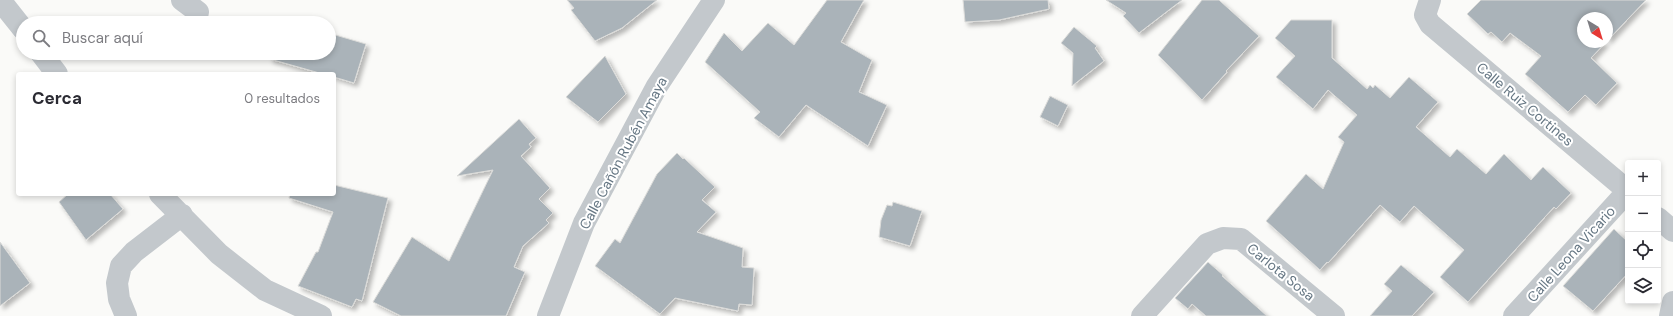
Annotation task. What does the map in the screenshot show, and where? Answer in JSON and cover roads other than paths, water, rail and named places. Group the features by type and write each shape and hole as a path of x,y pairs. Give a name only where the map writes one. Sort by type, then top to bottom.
{"street":[{"path":"0,0 16,20"},
{"name":"Calle Cañón Rubén Amaya","path":"548,316 584,223 657,86 714,0"},
{"name":"Calle Ruiz Cortines","path":"1428,7 1430,24 1625,188"},
{"path":"46,60 55,72"},
{"name":"Calle Leona Vicario","path":"1514,316 1625,194"},
{"path":"162,196 219,254 265,290 321,316"},
{"path":"126,316 119,299 117,283 121,266 134,252 182,215"},
{"path":"1661,221 1673,231"},
{"name":"Carlota Sosa","path":"1142,316 1207,244 1224,238 1241,239 1334,316"},
{"path":"1670,316 1673,302"}]}
